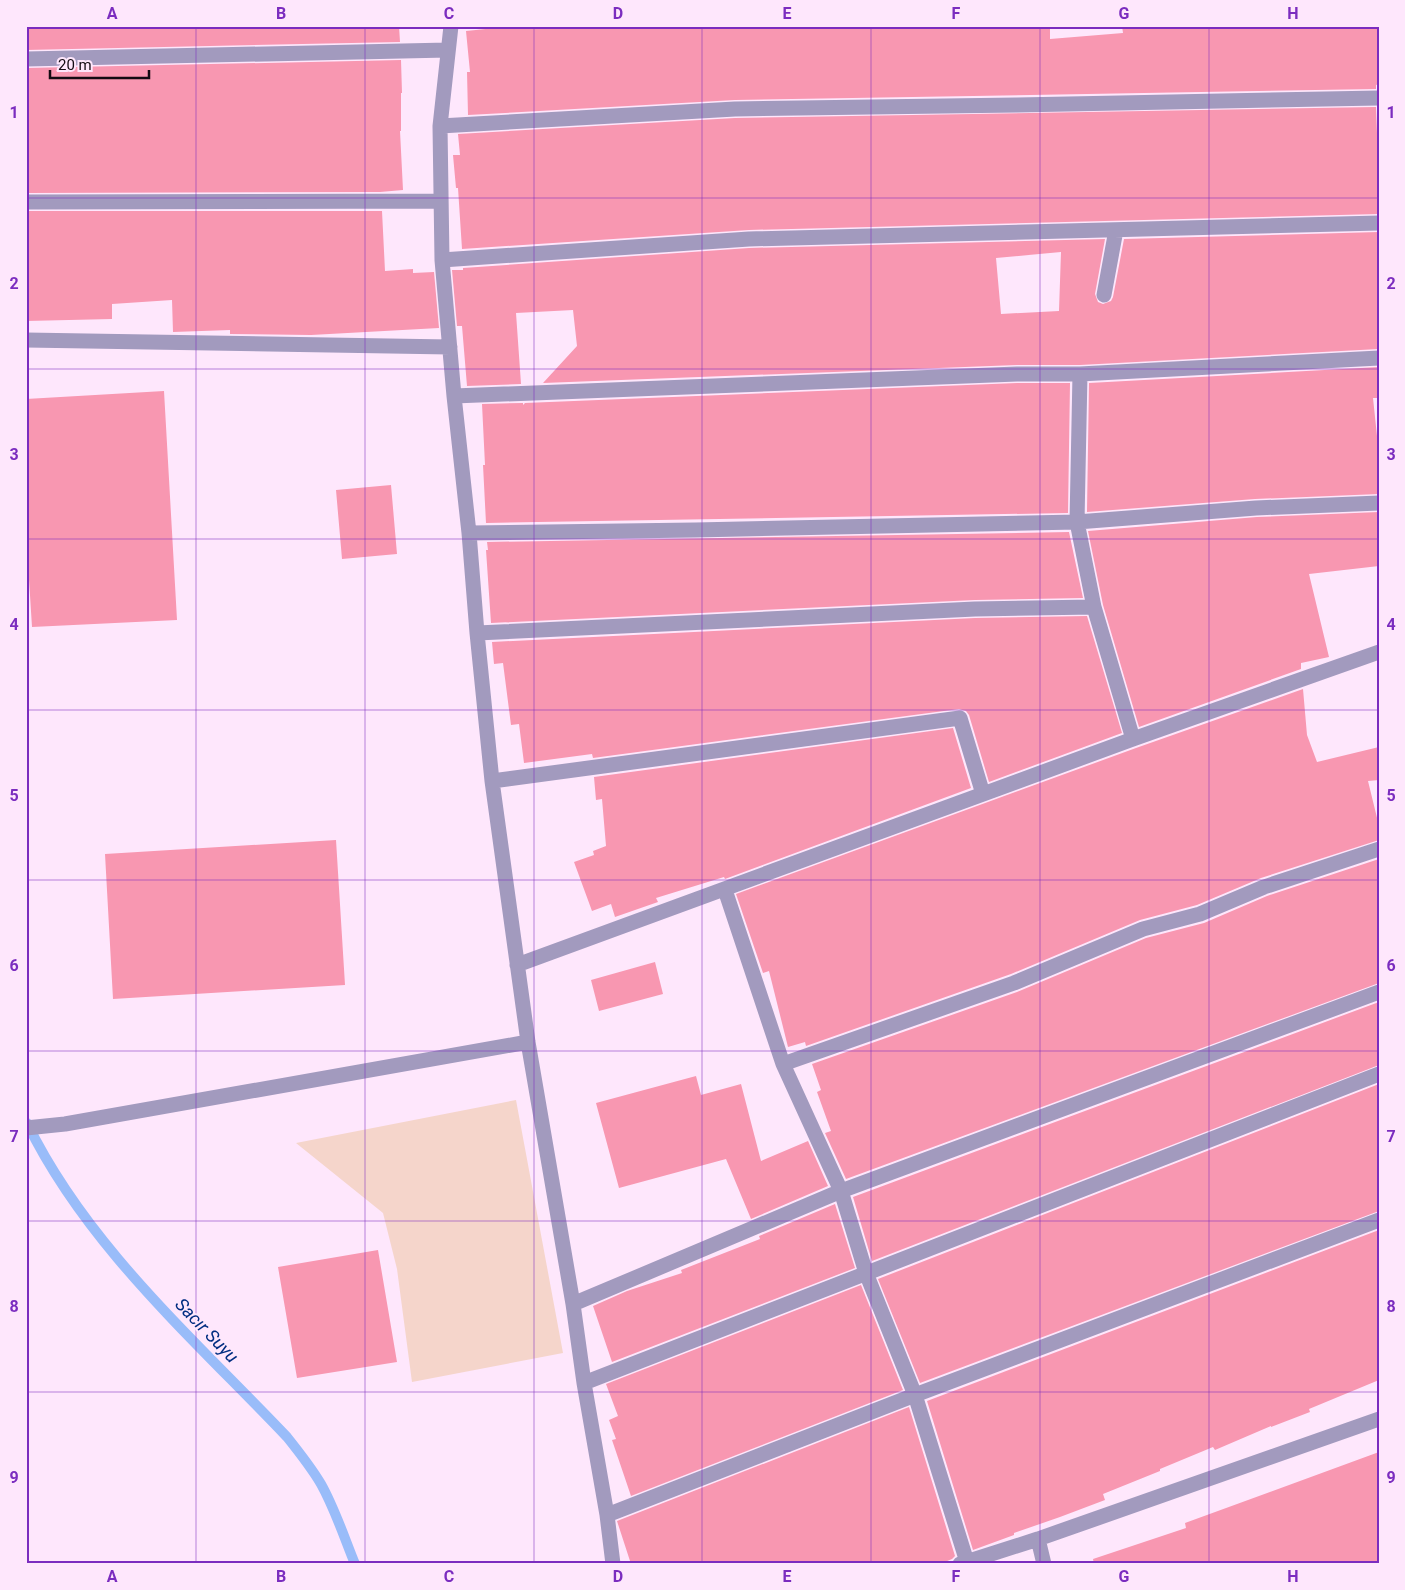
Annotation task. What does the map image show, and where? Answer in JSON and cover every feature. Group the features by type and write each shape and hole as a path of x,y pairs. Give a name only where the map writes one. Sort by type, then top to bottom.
{"street":[{"path":"451,26 440,126 442,260 454,396 470,533 477,633 492,781 528,1042 573,1304 584,1383 607,1515 613,1564"},
{"path":"26,59 448,50"},
{"path":"440,126 735,108 1017,106 1379,98"},
{"path":"26,202 442,201"},
{"path":"442,260 749,239 1379,223"},
{"path":"1104,295 1116,230"},
{"path":"26,340 450,347"},
{"path":"454,396 1018,374 1080,374 1379,358"},
{"path":"1080,374 1077,522 1094,607 1133,739"},
{"path":"470,533 1077,522 1256,508 1379,503"},
{"path":"477,633 975,609 1094,607"},
{"path":"517,965 1133,739 1379,652"},
{"path":"492,781 960,718 983,794"},
{"path":"783,1064 1014,983 1143,929 1200,914 1264,887 1379,849"},
{"path":"725,890 783,1064 841,1191 866,1274 915,1395 963,1563 1379,1419"},
{"path":"573,1304 841,1191 1379,992"},
{"path":"26,1128 65,1124 528,1042"},
{"path":"584,1383 1379,1074"},
{"path":"607,1515 915,1395 1379,1220"},
{"path":"1038,1538 1044,1564"}],"shaded area":[{"path":"516,1100 563,1353 412,1382 397,1269 383,1213 296,1143"}],"building":[{"path":"26,26 399,26 400,42 26,50"},
{"path":"516,26 1050,26 1050,39 1123,33 1122,26 1379,26 1379,84 1376,85 1376,89 735,100 468,115 467,72 470,72 466,31"},
{"path":"401,60 400,131 403,190 380,192 26,193 26,68"},
{"path":"1376,107 1379,159 1379,214 749,230 462,249 458,188 456,188 453,155 460,155 458,134 735,118"},
{"path":"26,211 382,211 385,271 413,269 413,273 434,272 439,328 311,335 230,334 230,330 173,332 172,300 112,304 112,319 26,321"},
{"path":"1379,232 1379,349 1080,365 1017,365 543,383 577,346 573,310 516,313 521,384 467,386 462,326 457,326 452,270 749,248 1105,239 1095,294 1098,302 1103,304 1111,301 1113,297 1124,239","holes":["1061,252 1059,311 1001,314 996,258"]},
{"path":"1379,367 1379,398 1373,398 1379,455 1379,494 1255,499 1087,512 1089,383"},
{"path":"1017,383 1070,383 1068,513 486,523 482,404 523,403 523,405 525,403"},
{"path":"164,391 177,620 32,627 26,532 26,399"},
{"path":"391,485 397,554 342,559 336,490"},
{"path":"1379,512 1379,566 1309,574 1329,657 1301,663 1301,669 1139,727 1103,605 1088,531 1257,517"},
{"path":"1069,532 1083,598 975,600 491,623 487,542"},
{"path":"1087,616 1122,733 989,782 969,715 966,711 959,709 593,758 592,754 524,763 519,724 511,725 503,663 494,664 492,642 975,618"},
{"path":"1303,689 1307,735 1317,762 1379,747 1379,780 1368,781 1379,826 1379,840 1261,878 1197,905 1140,920 1011,974 806,1046 805,1042 788,1047 769,971 763,973 736,894"},
{"path":"953,728 971,788 725,879 724,877 656,898 658,902 615,917 611,904 592,911 574,862 594,855 593,851 606,846 602,799 596,800 594,777"},
{"path":"336,840 345,985 113,999 105,854"},
{"path":"1379,859 1379,983 846,1179 825,1133 831,1131 817,1092 821,1090 812,1064 1017,992 1146,938 1204,923 1267,896"},
{"path":"655,962 663,994 599,1011 591,980"},
{"path":"1379,1002 1379,1065 872,1261 853,1197"},
{"path":"696,1076 701,1095 741,1084 761,1161 808,1141 828,1186 751,1219 726,1159 619,1188 596,1103"},
{"path":"1379,1084 1379,1211 920,1383 878,1279"},
{"path":"835,1204 855,1268 612,1362 593,1306 627,1291 682,1273 681,1270 760,1239 759,1236"},
{"path":"1379,1230 1379,1380 1309,1409 1310,1412 1215,1450 1213,1447 1160,1469 1160,1471 1103,1494 1105,1500 973,1550 927,1401"},
{"path":"378,1250 397,1362 297,1378 278,1267"},
{"path":"861,1285 903,1390 631,1496 612,1440 616,1439 609,1420 618,1416 606,1384"},
{"path":"909,1407 955,1556 952,1559 940,1564 631,1564 617,1521"},
{"path":"1379,1452 1379,1564 1094,1564 1093,1559 1186,1528 1185,1523"}],"waterway":[{"name":"Sacır Suyu","path":"27,1123 52,1168 80,1210 111,1251 180,1327 287,1437 305,1460 326,1494 355,1564"}]}
